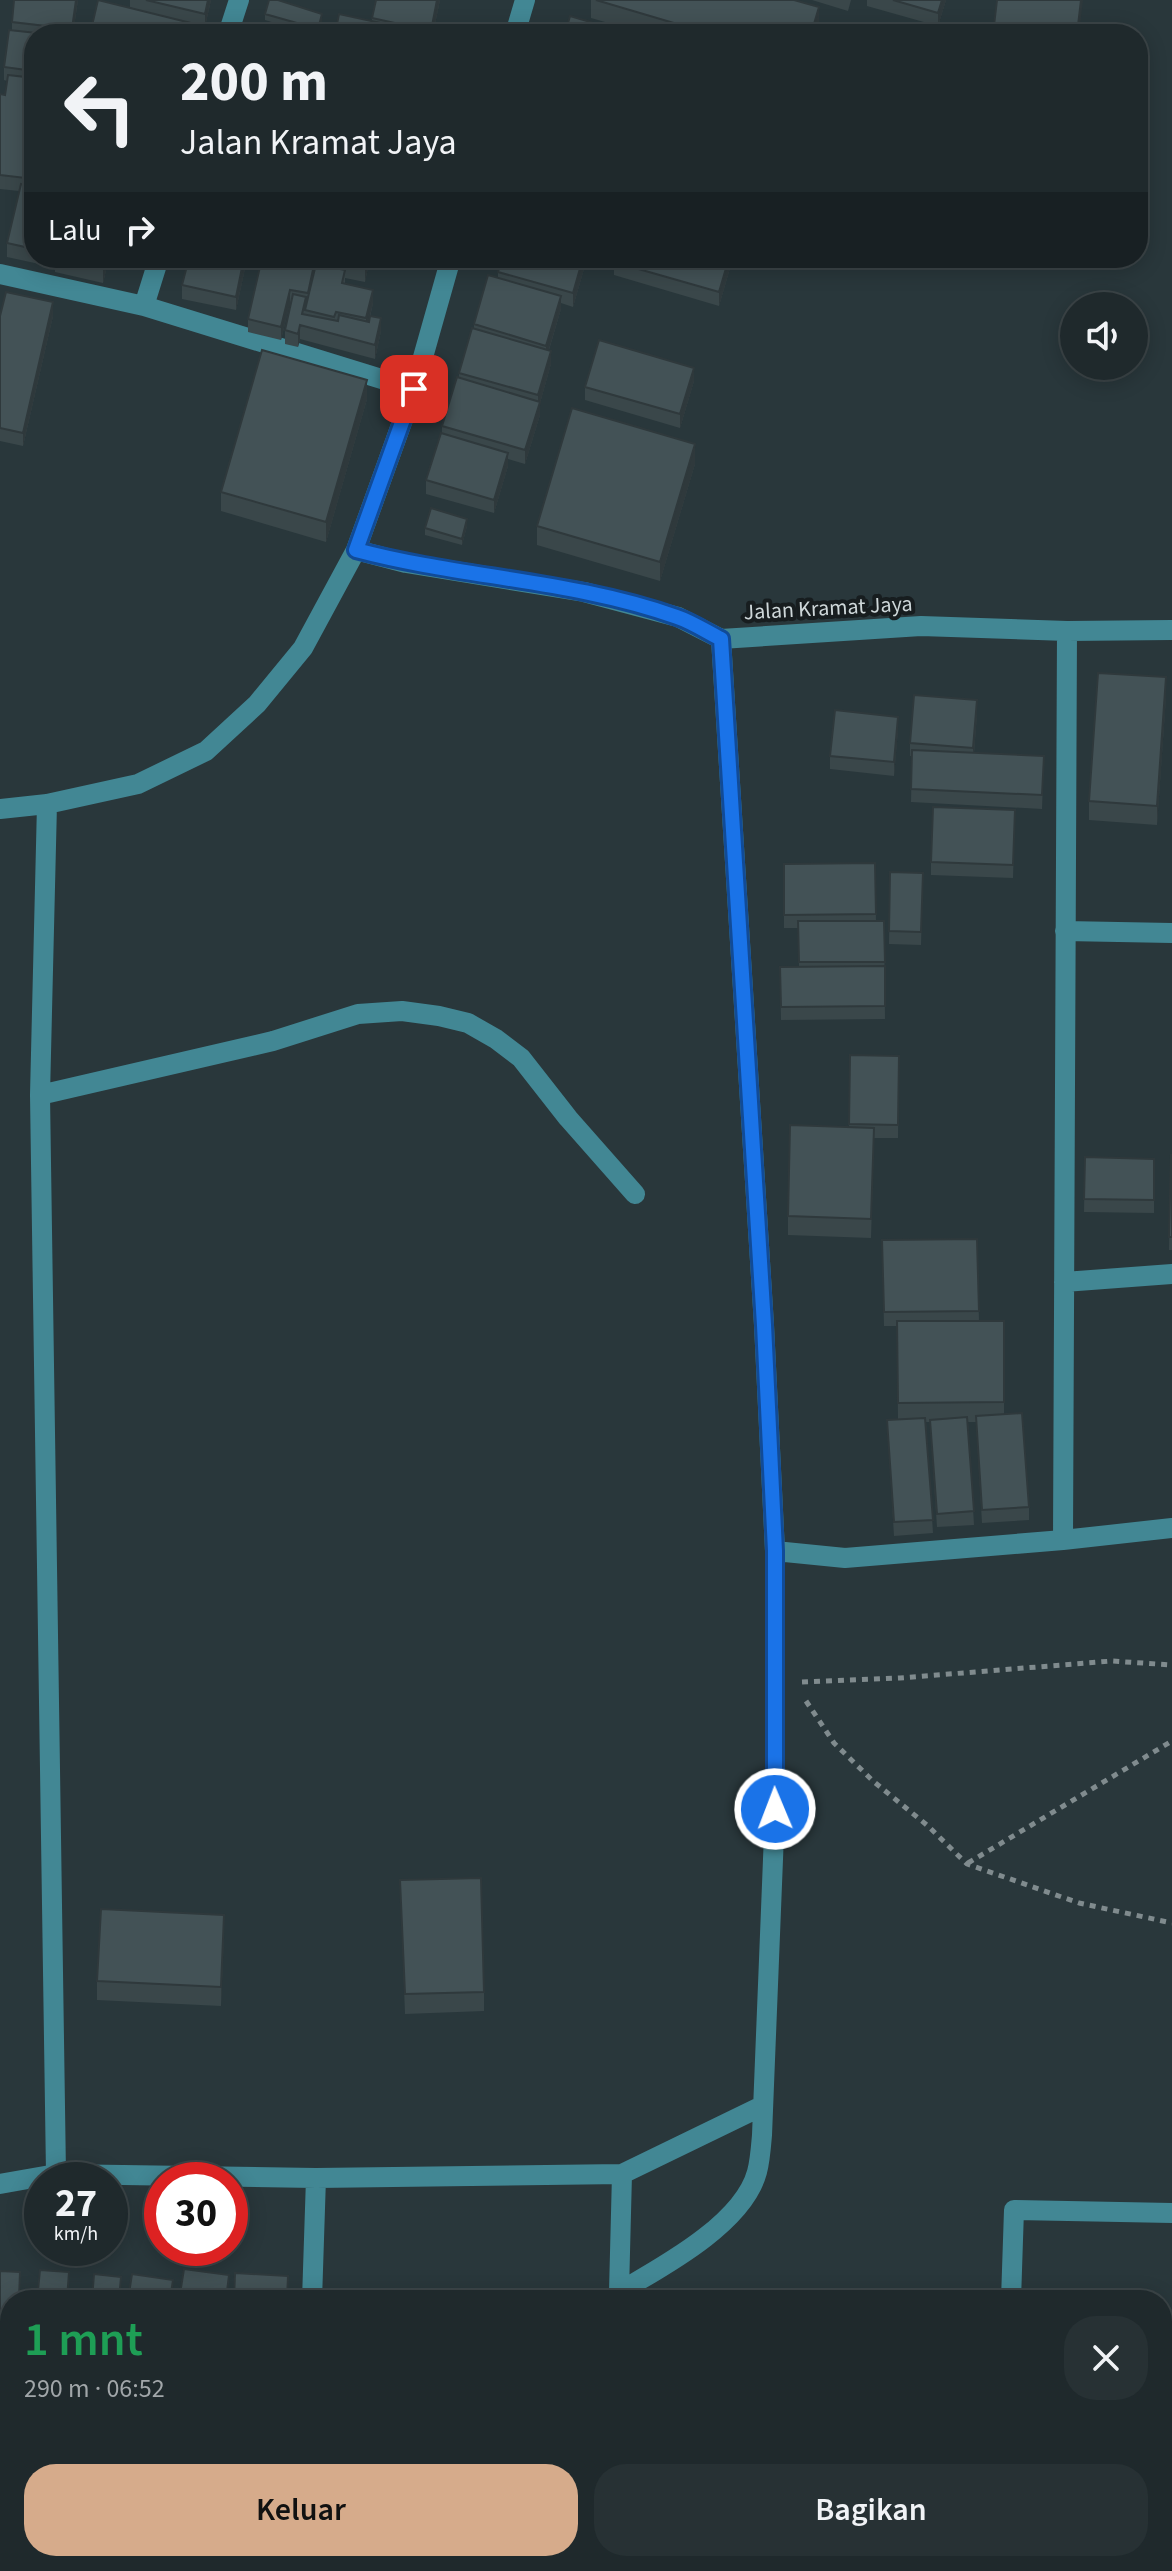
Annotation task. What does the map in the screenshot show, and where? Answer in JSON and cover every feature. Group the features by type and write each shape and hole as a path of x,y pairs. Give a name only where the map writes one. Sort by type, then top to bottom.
{"street":[{"path":"231,24 239,0"},
{"path":"518,24 525,0"},
{"path":"144,306 156,268"},
{"path":"0,809 47,804 138,784 206,751 257,704 303,648 356,550 414,389 448,268"},
{"path":"0,274 144,306 414,389"},
{"name":"Jalan Kramat Jaya","path":"356,550 406,563 584,592 678,617 721,639 921,626 1067,631 1172,630"},
{"path":"1063,1540 1067,631"},
{"path":"627,2290 703,2239 742,2202 757,2174 762,2135 775,1809 775,1551 721,639"},
{"path":"47,804 40,1095 56,2162"},
{"path":"1065,931 1172,933"},
{"path":"40,1095 273,1041 358,1014 402,1011 439,1016 468,1023 521,1058 568,1118 635,1194"},
{"path":"1064,1282 1172,1274"},
{"path":"775,1551 845,1558 1172,1528"},
{"path":"128,2175 316,2178 622,2174 762,2106"},
{"path":"618,2290 622,2174"},
{"path":"312,2290 316,2178"},
{"path":"0,2184 24,2180"},
{"path":"1011,2290 1014,2210 1172,2213"}],"path":[{"path":"1172,1665 1112,1661 793,1683 834,1743 967,1864 1079,1903 1172,1923"},
{"path":"967,1864 1172,1741"}],"building":[{"path":"14,0 76,0 73,24 12,22"},
{"path":"98,0 195,24 92,24"},
{"path":"146,0 208,0 205,14"},
{"path":"269,0 278,0 322,14 319,24 300,24 265,14"},
{"path":"376,0 437,0 432,24 399,24 372,18"},
{"path":"596,0 794,0 819,7 814,24 677,24"},
{"path":"893,0 942,0 938,13"},
{"path":"997,0 1081,0 1078,24 994,24"},
{"path":"339,14 385,24 337,24"},
{"path":"570,16 597,24 568,24"},
{"path":"9,30 24,32 24,70 4,67"},
{"path":"8,75 24,77 24,178 0,175 0,94 5,95"},
{"path":"21,184 24,185 24,247 7,243"},
{"path":"186,268 242,268 236,297 182,285"},
{"path":"260,268 313,268 308,293 290,290 281,327 248,319"},
{"path":"315,268 345,270 342,283 373,290 366,318 336,312 334,317 305,310"},
{"path":"499,268 580,268 573,293 498,272"},
{"path":"635,268 726,268 719,292"},
{"path":"488,275 561,296 546,346 474,324"},
{"path":"6,292 53,302 23,433 0,428 0,316"},
{"path":"293,294 306,297 302,314 338,321 339,315 369,322 370,316 381,318 375,345 300,325 298,334 285,330"},
{"path":"472,328 551,351 538,395 459,373"},
{"path":"599,340 694,368 680,414 585,387"},
{"path":"262,350 367,380 326,522 221,492"},
{"path":"457,377 540,402 525,450 442,426"},
{"path":"572,408 695,444 660,562 537,526"},
{"path":"441,433 508,453 494,500 426,480"},
{"path":"431,508 467,519 462,539 425,528"},
{"path":"1098,673 1166,677 1157,806 1089,801"},
{"path":"914,695 977,700 973,748 910,743"},
{"path":"835,710 898,717 894,762 830,756"},
{"path":"912,750 1044,756 1042,795 911,789"},
{"path":"933,807 1015,810 1013,865 931,862"},
{"path":"875,863 876,914 784,915 784,864"},
{"path":"890,872 923,873 921,932 889,931"},
{"path":"798,921 884,921 885,962 799,962"},
{"path":"885,966 885,1006 781,1007 780,967"},
{"path":"850,1055 899,1056 898,1125 849,1124"},
{"path":"790,1125 874,1128 871,1219 788,1216"},
{"path":"1171,1155 1172,1237 1169,1237"},
{"path":"1085,1157 1154,1159 1154,1200 1084,1199"},
{"path":"977,1239 979,1311 884,1312 882,1240"},
{"path":"897,1321 1004,1321 1004,1402 898,1403"},
{"path":"1022,1413 1029,1507 982,1510 976,1416"},
{"path":"967,1417 974,1511 937,1514 930,1420"},
{"path":"925,1418 933,1520 894,1522 887,1420"},
{"path":"481,1878 484,1992 405,1994 400,1880"},
{"path":"101,1909 224,1915 221,1987 97,1981"},
{"path":"184,2269 229,2275 227,2290 181,2290"},
{"path":"40,2270 69,2272 68,2290 38,2290"},
{"path":"0,2271 20,2272 19,2290 0,2290"},
{"path":"235,2273 288,2276 287,2290 234,2290"},
{"path":"94,2274 121,2277 120,2290 93,2290"},
{"path":"132,2274 173,2280 172,2290 130,2290"}],"route":[{"path":"414,389 356,550 406,563 584,592 678,617 721,639 775,1551 775,1809"}]}
